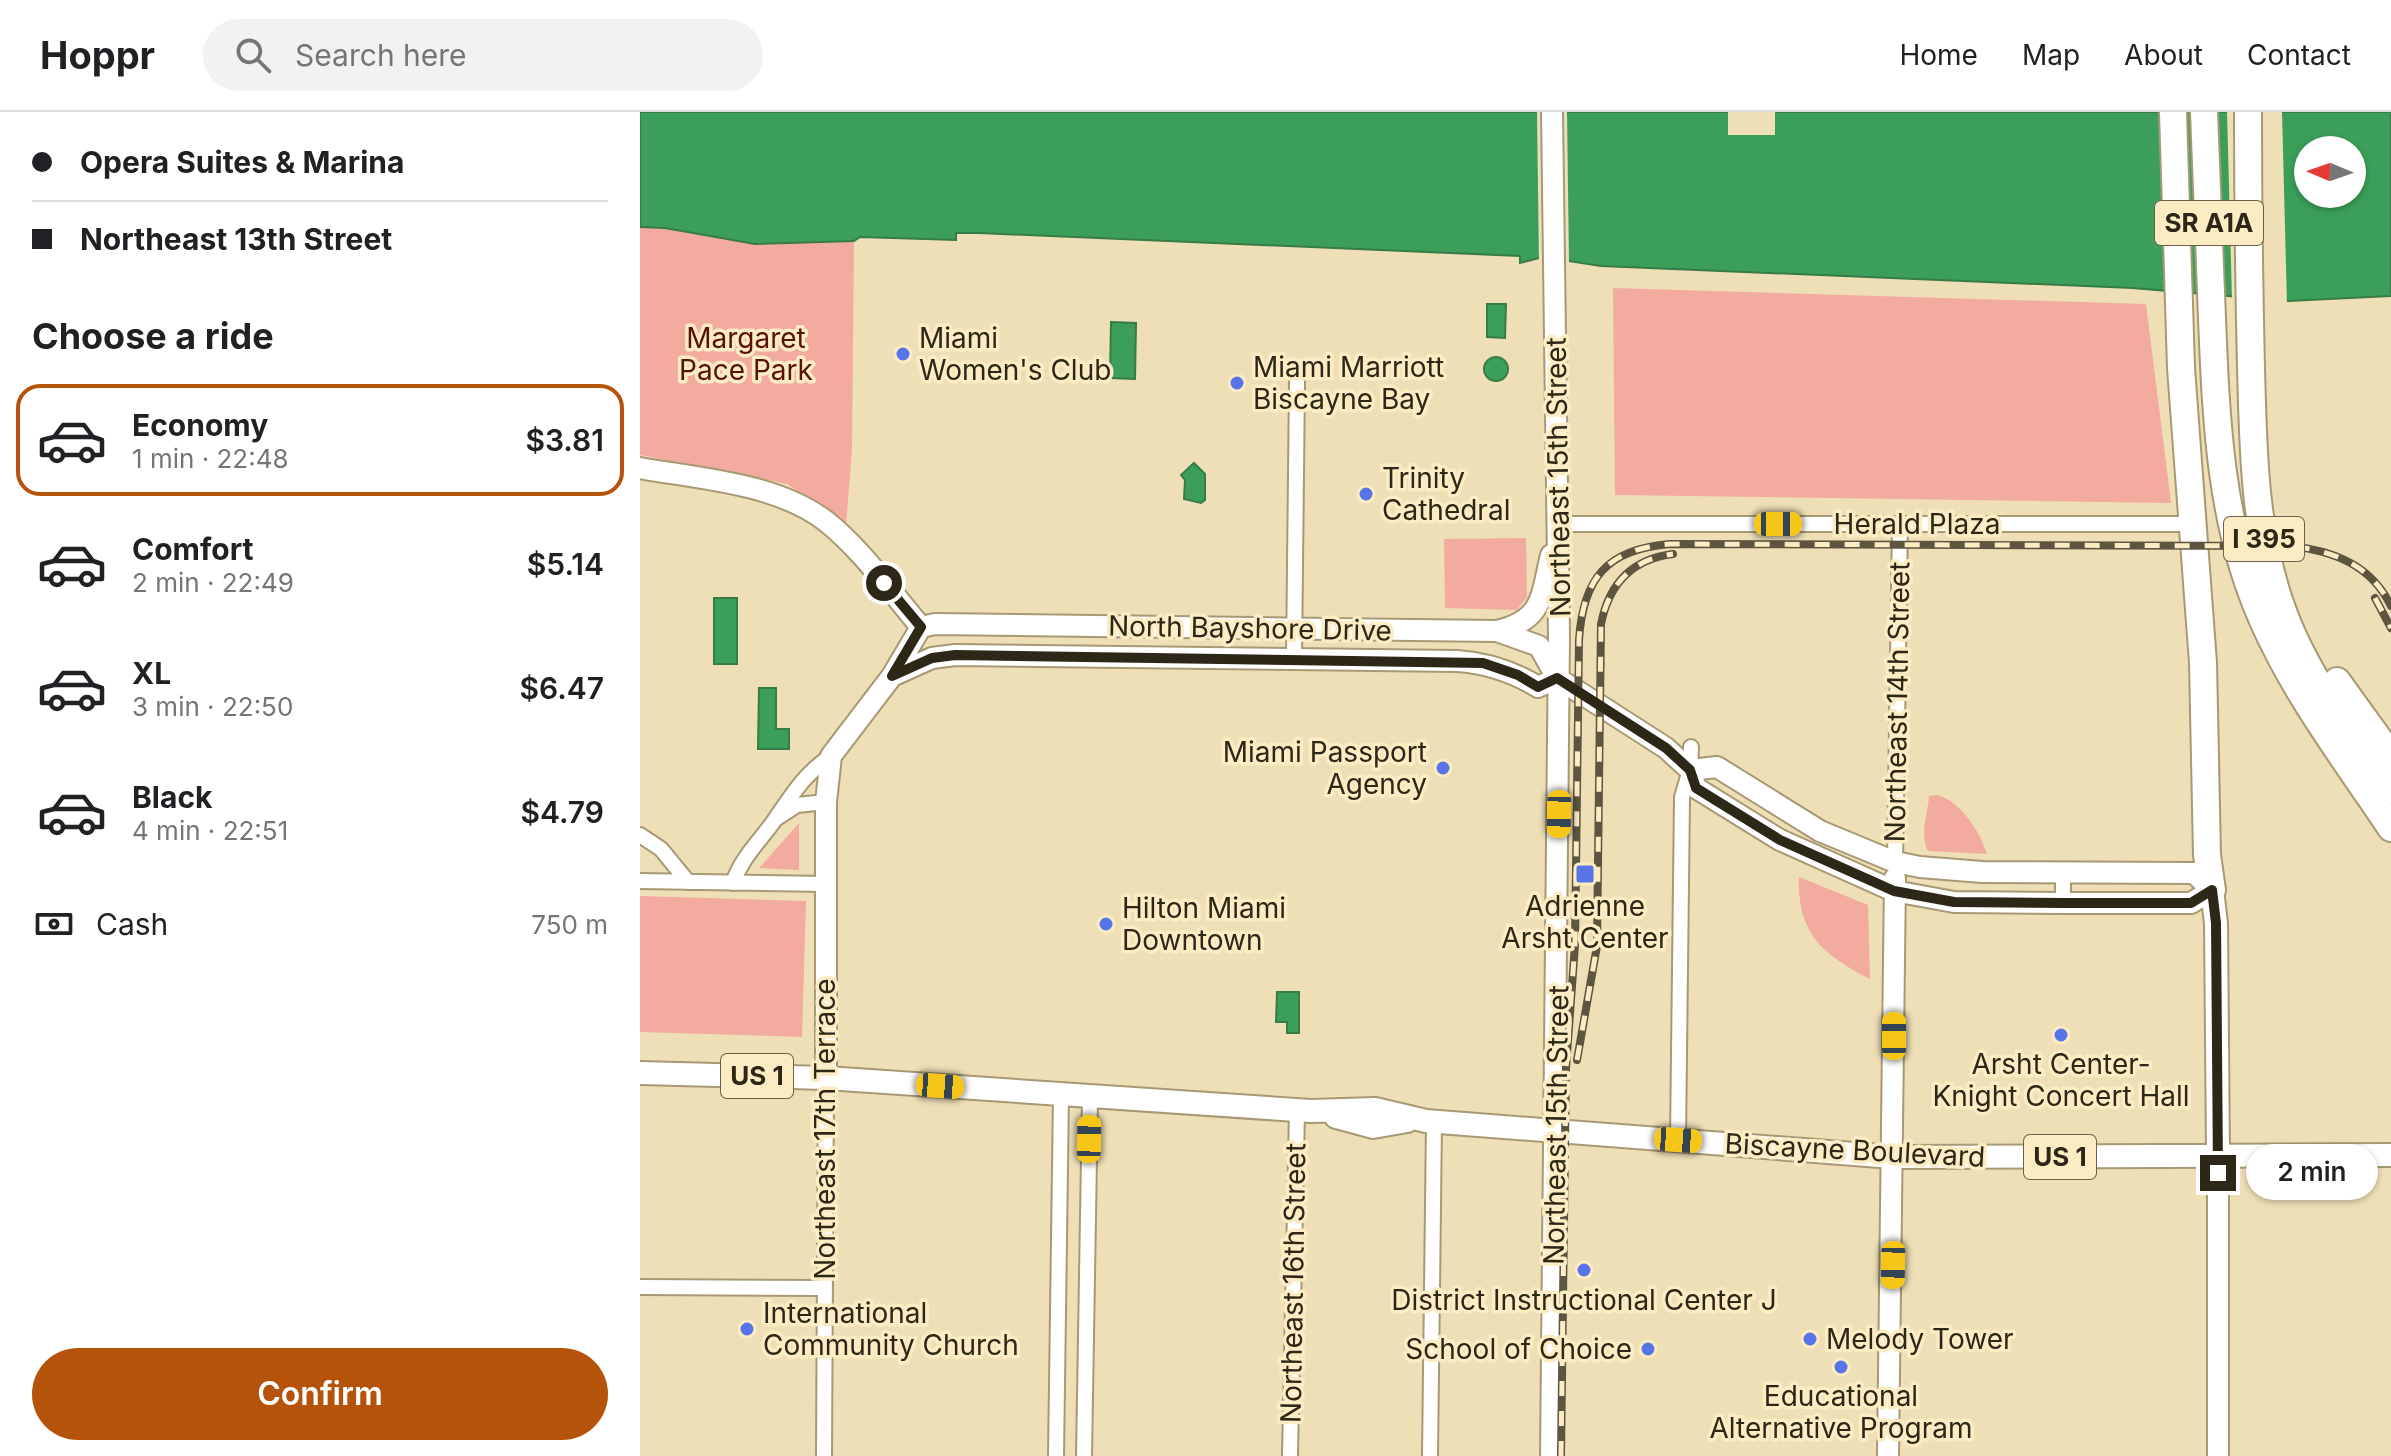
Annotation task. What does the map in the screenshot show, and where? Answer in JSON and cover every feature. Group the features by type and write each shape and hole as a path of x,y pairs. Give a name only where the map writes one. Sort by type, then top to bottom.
{"highway":[{"path":"2173,112 2179,334 2203,663 2207,855 2212,890"},
{"name":"SR A1A","path":"2204,112 2218,429"},
{"name":"SR A1A","path":"2248,112 2249,256"},
{"name":"I 395","path":"2249,256 2256,488 2279,601 2300,649 2391,791"},
{"name":"I 395","path":"2218,429 2234,537 2260,614 2296,685 2391,828"},
{"path":"2270,567 2285,585 2312,645 2391,756"}],"main road":[{"path":"2212,890 2216,923 2218,1156"},
{"name":"Biscayne Boulevard","path":"640,1073 826,1078 1304,1110 1375,1109 1425,1120 1893,1157 2391,1155"}],"street":[{"name":"Northeast 15th Street","path":"1551,1456 1557,1131 1559,524 1552,112"},
{"path":"1294,658 1297,382"},
{"path":"640,468 771,494 803,506 827,522 864,558 921,627 892,676 831,756 809,771 741,862 733,883"},
{"name":"Herald Plaza","path":"1559,524 2179,524"},
{"path":"1497,631 1517,626 1533,614 1559,524"},
{"name":"Northeast 14th Street","path":"1888,1456 1900,524"},
{"path":"955,655 970,646 984,624"},
{"name":"North Bayshore Drive","path":"921,627 984,624 1497,631 1539,646 1557,678 1623,718 1690,770 1696,788 1780,840 1894,891 1954,902 2191,903 2212,890"},
{"path":"1011,625 1026,648 1043,657"},
{"path":"1064,656 1075,645 1084,642 1110,643 1121,638 1130,626"},
{"name":"North Bayshore Drive","path":"892,676 932,658 955,655 1483,663 1518,675 1538,687 1557,678"},
{"path":"1678,1140 1682,797 1690,770 1691,747"},
{"name":"Northeast 17th Terrace","path":"824,1456 826,802 831,756"},
{"path":"1690,770 1717,767 1820,831 1895,862 1958,871 2194,873 2212,890"},
{"path":"774,820 797,805 826,802"},
{"path":"640,835 661,849 688,882"},
{"path":"2063,873 2063,903"},
{"path":"640,881 826,884"},
{"path":"1056,1456 1061,1095"},
{"path":"1084,1456 1090,1097"},
{"name":"Northeast 16th Street","path":"1290,1456 1304,1110"},
{"path":"1425,1120 1430,1456"},
{"path":"2218,1156 2218,1456"},
{"path":"640,1287 824,1288"}],"green space":[{"name":"Margaret Pace Park","path":"640,227 665,228 755,244 854,241 852,450 846,525 787,484 640,455"},
{"path":"1613,288 2146,304 2171,503 1615,495"},
{"path":"1526,538 1527,597 1517,610 1445,608 1444,539"},
{"path":"1929,796 1946,798 1968,818 1987,854 1928,851 1924,831"},
{"path":"799,823 799,870 759,868"},
{"path":"1799,877 1868,905 1870,979 1839,961 1816,940 1803,914"},
{"path":"640,896 806,901 802,1037 640,1032"}],"shaded area":[{"path":"640,112 2391,112 2391,296 2288,301 2132,288 1601,266 1543,257 1520,263 1520,256 979,233 956,233 956,240 860,237 854,241 755,244 665,228 640,227"},
{"path":"1487,304 1506,304 1505,338 1487,337"},
{"path":"1111,322 1136,323 1135,379 1110,378"},
{"path":"1496,357 1505,360 1508,369 1505,378 1496,381 1487,378 1484,369 1487,360"},
{"path":"1194,463 1205,474 1205,500 1201,503 1184,499 1185,480 1181,475"},
{"path":"714,598 737,598 737,664 714,664"},
{"path":"759,688 776,688 776,729 789,729 789,749 758,749"},
{"path":"1277,992 1299,992 1299,1033 1287,1033 1287,1022 1276,1022"}],"pier":[{"path":"1537,112 1567,112 1569,264 1539,262"},
{"path":"1728,112 1775,112 1775,135 1728,135"},
{"path":"2227,112 2282,112 2287,305 2232,300"}],"railway":[{"path":"1561,1456 1566,1068 1575,945 1579,640 1586,600 1602,571 1630,552 1670,544 2291,546 2350,562 2373,580 2391,606"},
{"path":"1577,1060 1597,946 1601,624 1610,597 1625,576 1646,561 1673,554"},
{"path":"2375,598 2391,628"}],"place":[{"name":"Miami Women's Club","path":"903,354"},
{"name":"Miami Marriott Biscayne Bay","path":"1237,383"},
{"name":"Trinity Cathedral","path":"1366,494"},
{"name":"Miami Passport Agency","path":"1443,768"},
{"name":"Adrienne Arsht Center","path":"1585,874"},
{"name":"Hilton Miami Downtown","path":"1106,924"},
{"name":"Arsht Center- Knight Concert Hall","path":"2061,1035"},
{"name":"District Instructional Center J","path":"1584,1270"},
{"name":"International Community Church","path":"747,1329"},
{"name":"Melody Tower","path":"1810,1339"},
{"name":"School of Choice","path":"1648,1349"},
{"name":"Educational Alternative Program","path":"1841,1367"}],"route":[{"path":"884,583 921,627 892,676 932,658 955,655 1483,663 1518,675 1538,687 1557,678 1666,748 1690,770 1696,788 1780,840 1894,891 1954,902 2191,903 2212,890 2216,923 2215,1121 2218,1173"}]}
